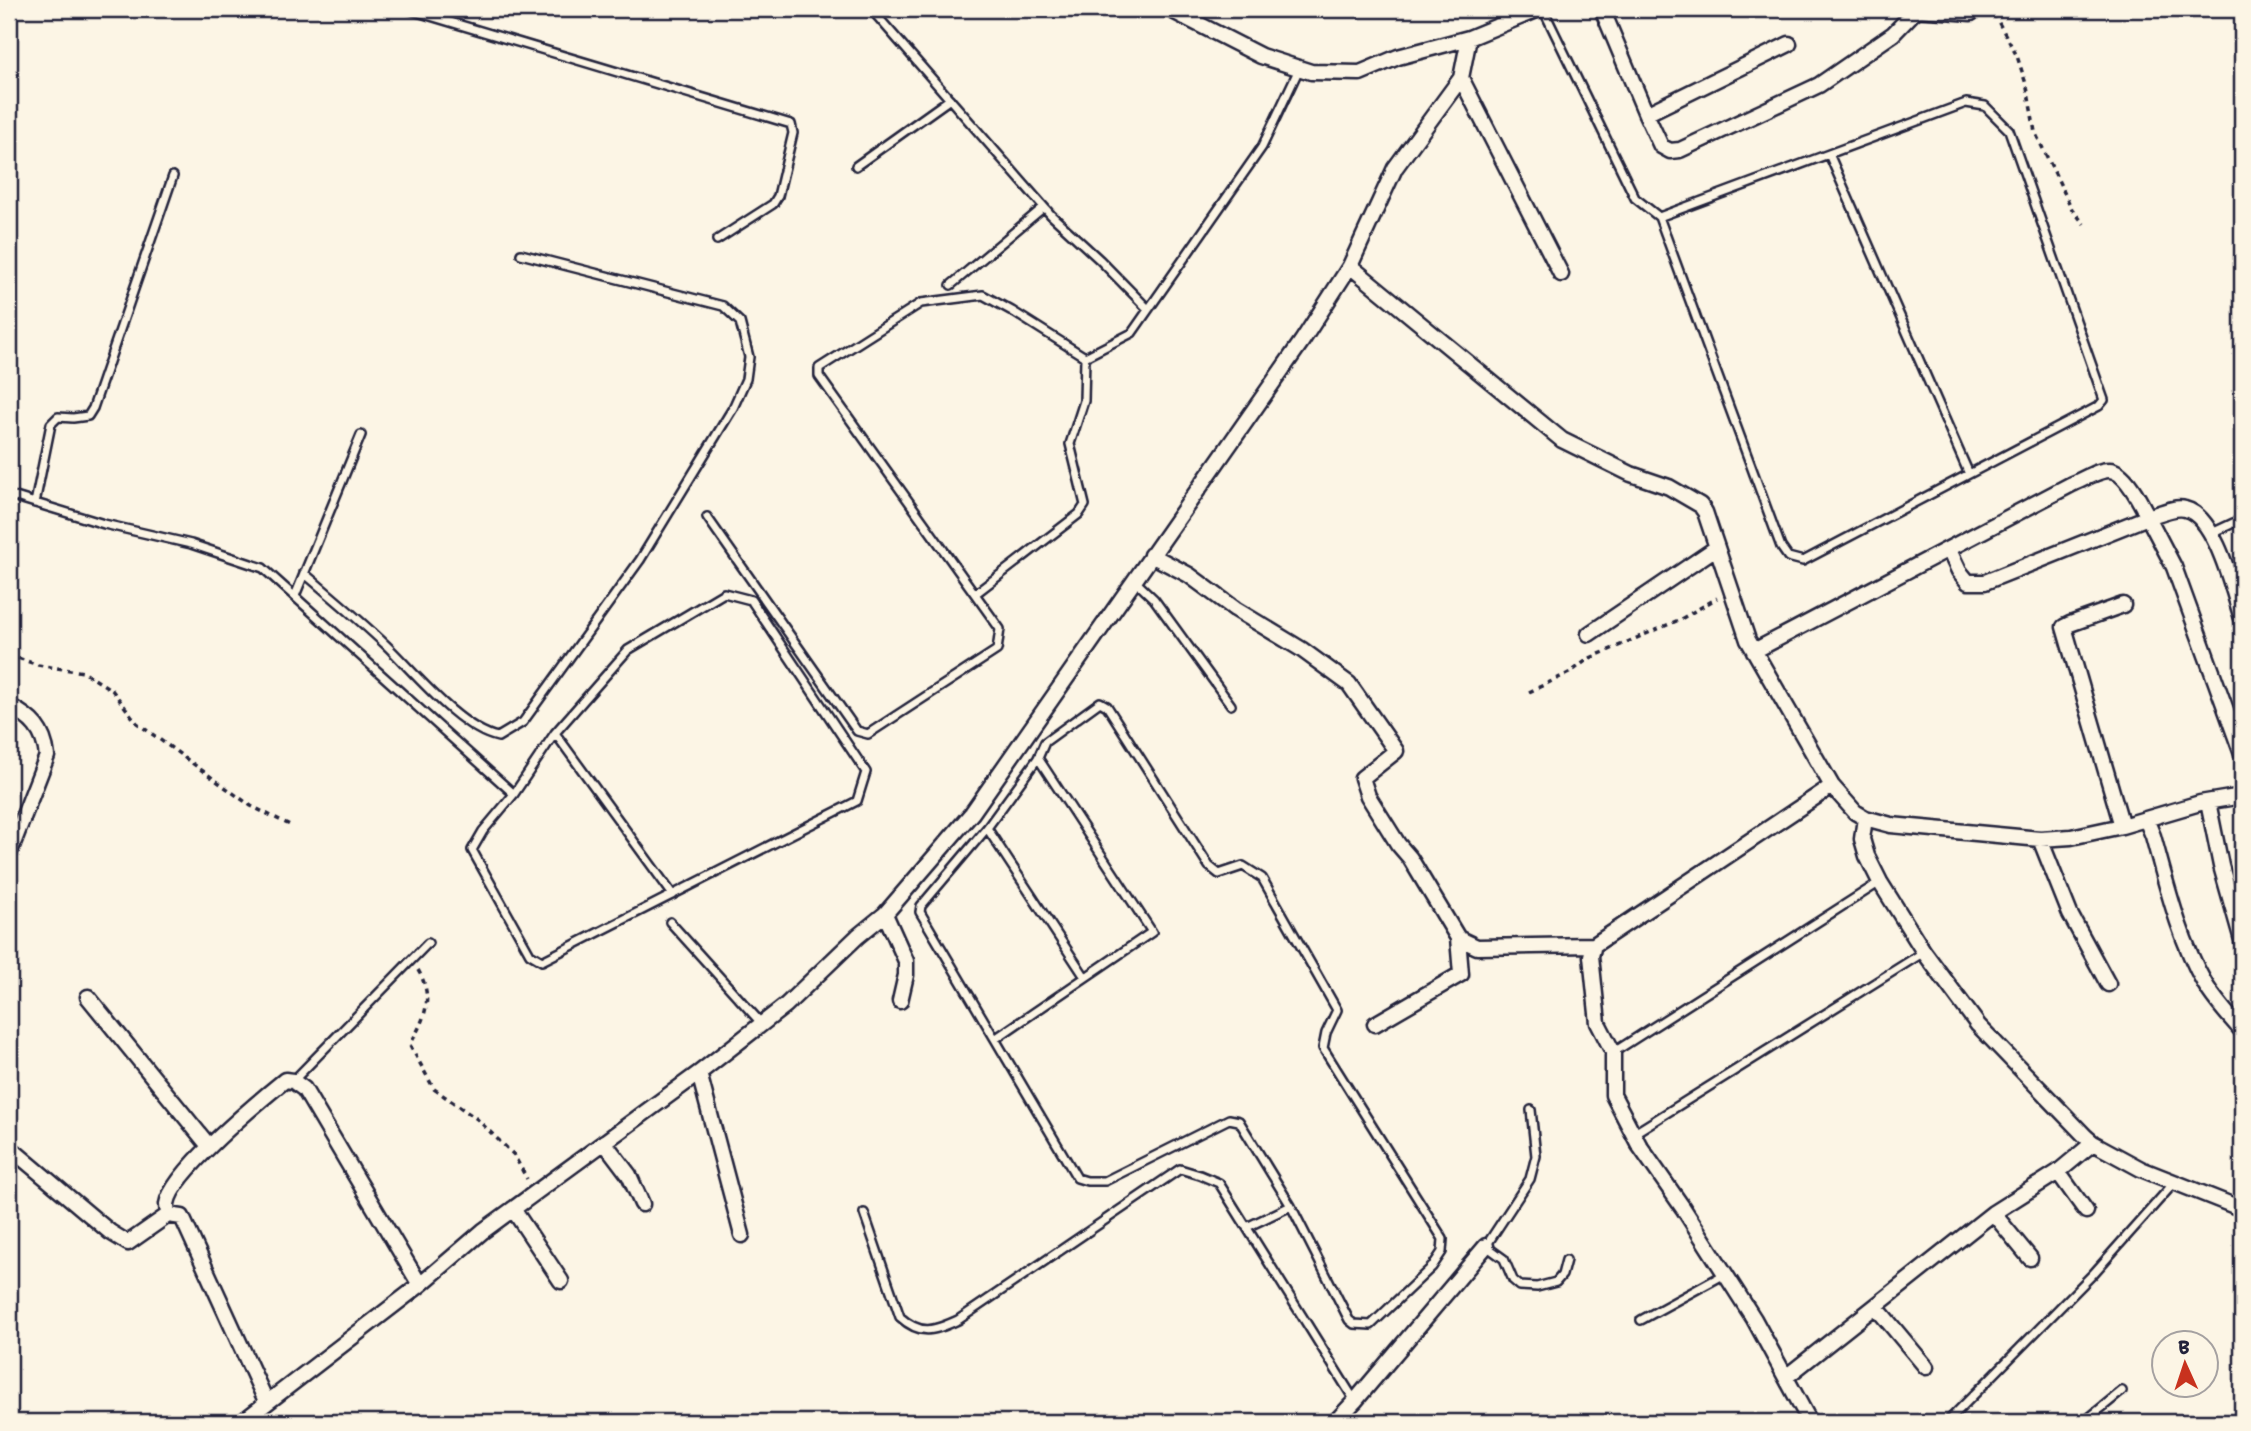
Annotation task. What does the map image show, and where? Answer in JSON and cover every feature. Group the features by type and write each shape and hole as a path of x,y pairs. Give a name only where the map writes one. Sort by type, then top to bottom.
{"street":[{"path":"1169,9 1261,56 1299,69 1311,72 1360,73 1398,57 1469,38 1541,9"},
{"path":"1602,9 1661,146 1670,151 1680,150 1819,85 1893,34 1917,9 1971,13"},
{"path":"247,1420 267,1401 420,1285 483,1231 699,1073 786,1005 885,914 972,813 1302,341 1350,266 1395,169 1461,78 1469,38"},
{"path":"1646,114 1789,44"},
{"path":"1461,78 1561,274"},
{"path":"1350,266 1562,440 1631,474 1669,487 1700,505 1705,512 1741,624 1754,651 1832,786 1865,818 1891,825 2040,839 2071,837 2242,796"},
{"path":"1754,651 2072,484 2110,470 2125,477 2174,568 2242,754"},
{"path":"1949,550 1959,571 1968,582 1985,582 2148,517 2183,508 2195,513 2212,533 2242,618"},
{"path":"1589,634 1716,548"},
{"path":"1151,555 1189,575 1235,609 1301,649 1349,684 1396,751 1362,778 1368,796 1410,858 1458,938 1461,974 1375,1024"},
{"path":"2122,826 2064,628 2123,605"},
{"path":"9,706 27,716 45,740 47,756 9,854"},
{"path":"1458,938 1477,947 1594,945 1832,786"},
{"path":"2208,802 2221,866 2242,940"},
{"path":"1865,818 1862,839 1880,882 1924,952 1978,1024 2093,1143 2141,1169 2242,1209"},
{"path":"2146,819 2185,944 2218,1003 2242,1031"},
{"path":"2040,839 2070,914 2108,984"},
{"path":"885,914 906,961 900,1001"},
{"path":"1594,945 1591,956 1598,1023 1613,1052 1613,1095 1633,1134 1754,1319 1810,1422"},
{"path":"88,997 209,1146"},
{"path":"699,1073 742,1235"},
{"path":"168,1215 167,1202 184,1174 209,1146 285,1080 293,1082 304,1089 420,1285"},
{"path":"604,1142 629,1175 642,1204"},
{"path":"1786,1377 1993,1213 2058,1172 2093,1143"},
{"path":"9,1147 110,1232 128,1243 168,1215 182,1217 267,1401"},
{"path":"2058,1172 2086,1212"},
{"path":"513,1209 561,1281"},
{"path":"1993,1213 2030,1258"},
{"path":"1335,1422 1356,1401 1486,1246"},
{"path":"1876,1307 1926,1367"}],"lane":[{"path":"407,9 791,124 793,133 778,196 773,204 717,240"},
{"path":"871,9 1044,207 1148,309"},
{"path":"1541,9 1635,198 1660,217 1781,547 1788,557 1803,561 2099,406 2104,400 2009,130 1985,106 1966,103 1660,217"},
{"path":"1085,357 1132,333 1262,147 1299,69"},
{"path":"856,166 950,99"},
{"path":"1829,154 1969,474"},
{"path":"35,503 51,424 58,417 88,416 93,408 173,176"},
{"path":"951,285 1044,207"},
{"path":"304,573 386,645 457,715 484,734 498,737 523,722 640,560 733,408 746,379 749,357 740,321 723,306 521,254"},
{"path":"707,517 858,732 868,734 997,650 1000,629 819,376 819,368 921,303 983,295 1085,357"},
{"path":"975,594 1079,514 1085,505 1070,444 1084,401 1085,357"},
{"path":"295,596 361,435"},
{"path":"9,495 104,524 191,544 263,568 514,794"},
{"path":"2212,533 2242,519"},
{"path":"1133,580 1154,599 1231,705"},
{"path":"724,593 751,600 866,772 857,801 542,961 530,954 472,850 555,733 628,650 724,593"},
{"path":"1100,702 1107,706 1209,866 1219,874 1242,866 1262,878 1337,1010 1326,1033 1323,1048 1443,1238 1442,1252 1432,1267 1371,1325 1353,1324 1349,1320 1291,1206 1239,1121 1229,1119 1105,1181 1077,1178 920,912 921,906 987,828 1038,758 1045,742 1100,702"},
{"path":"555,733 673,895"},
{"path":"995,1039 1152,932 1038,758"},
{"path":"987,828 1085,977"},
{"path":"1613,1052 1880,882"},
{"path":"670,922 762,1024"},
{"path":"293,1082 428,943"},
{"path":"1633,1134 1924,952"},
{"path":"1531,1110 1536,1156 1530,1179 1486,1246 1504,1259 1513,1280 1520,1286 1537,1287 1556,1282 1562,1275 1566,1260"},
{"path":"864,1213 900,1317 912,1328 927,1331 958,1320 1180,1170 1200,1175 1219,1183 1356,1401"},
{"path":"1947,1422 2094,1274 2175,1182"},
{"path":"1247,1227 1291,1206"},
{"path":"1641,1320 1725,1274"},
{"path":"2084,1422 2122,1391"}],"path":[{"path":"1971,13 1994,14 2017,56 2027,87 2035,132 2072,209 2084,224"},
{"path":"1529,692 1571,672 1588,659 1681,619 1730,591"},
{"path":"9,656 38,665 83,672 93,678 112,690 137,723 251,806 290,825"},
{"path":"411,961 420,974 428,995 425,1018 410,1045 435,1089 477,1119 514,1155 535,1193"}]}
